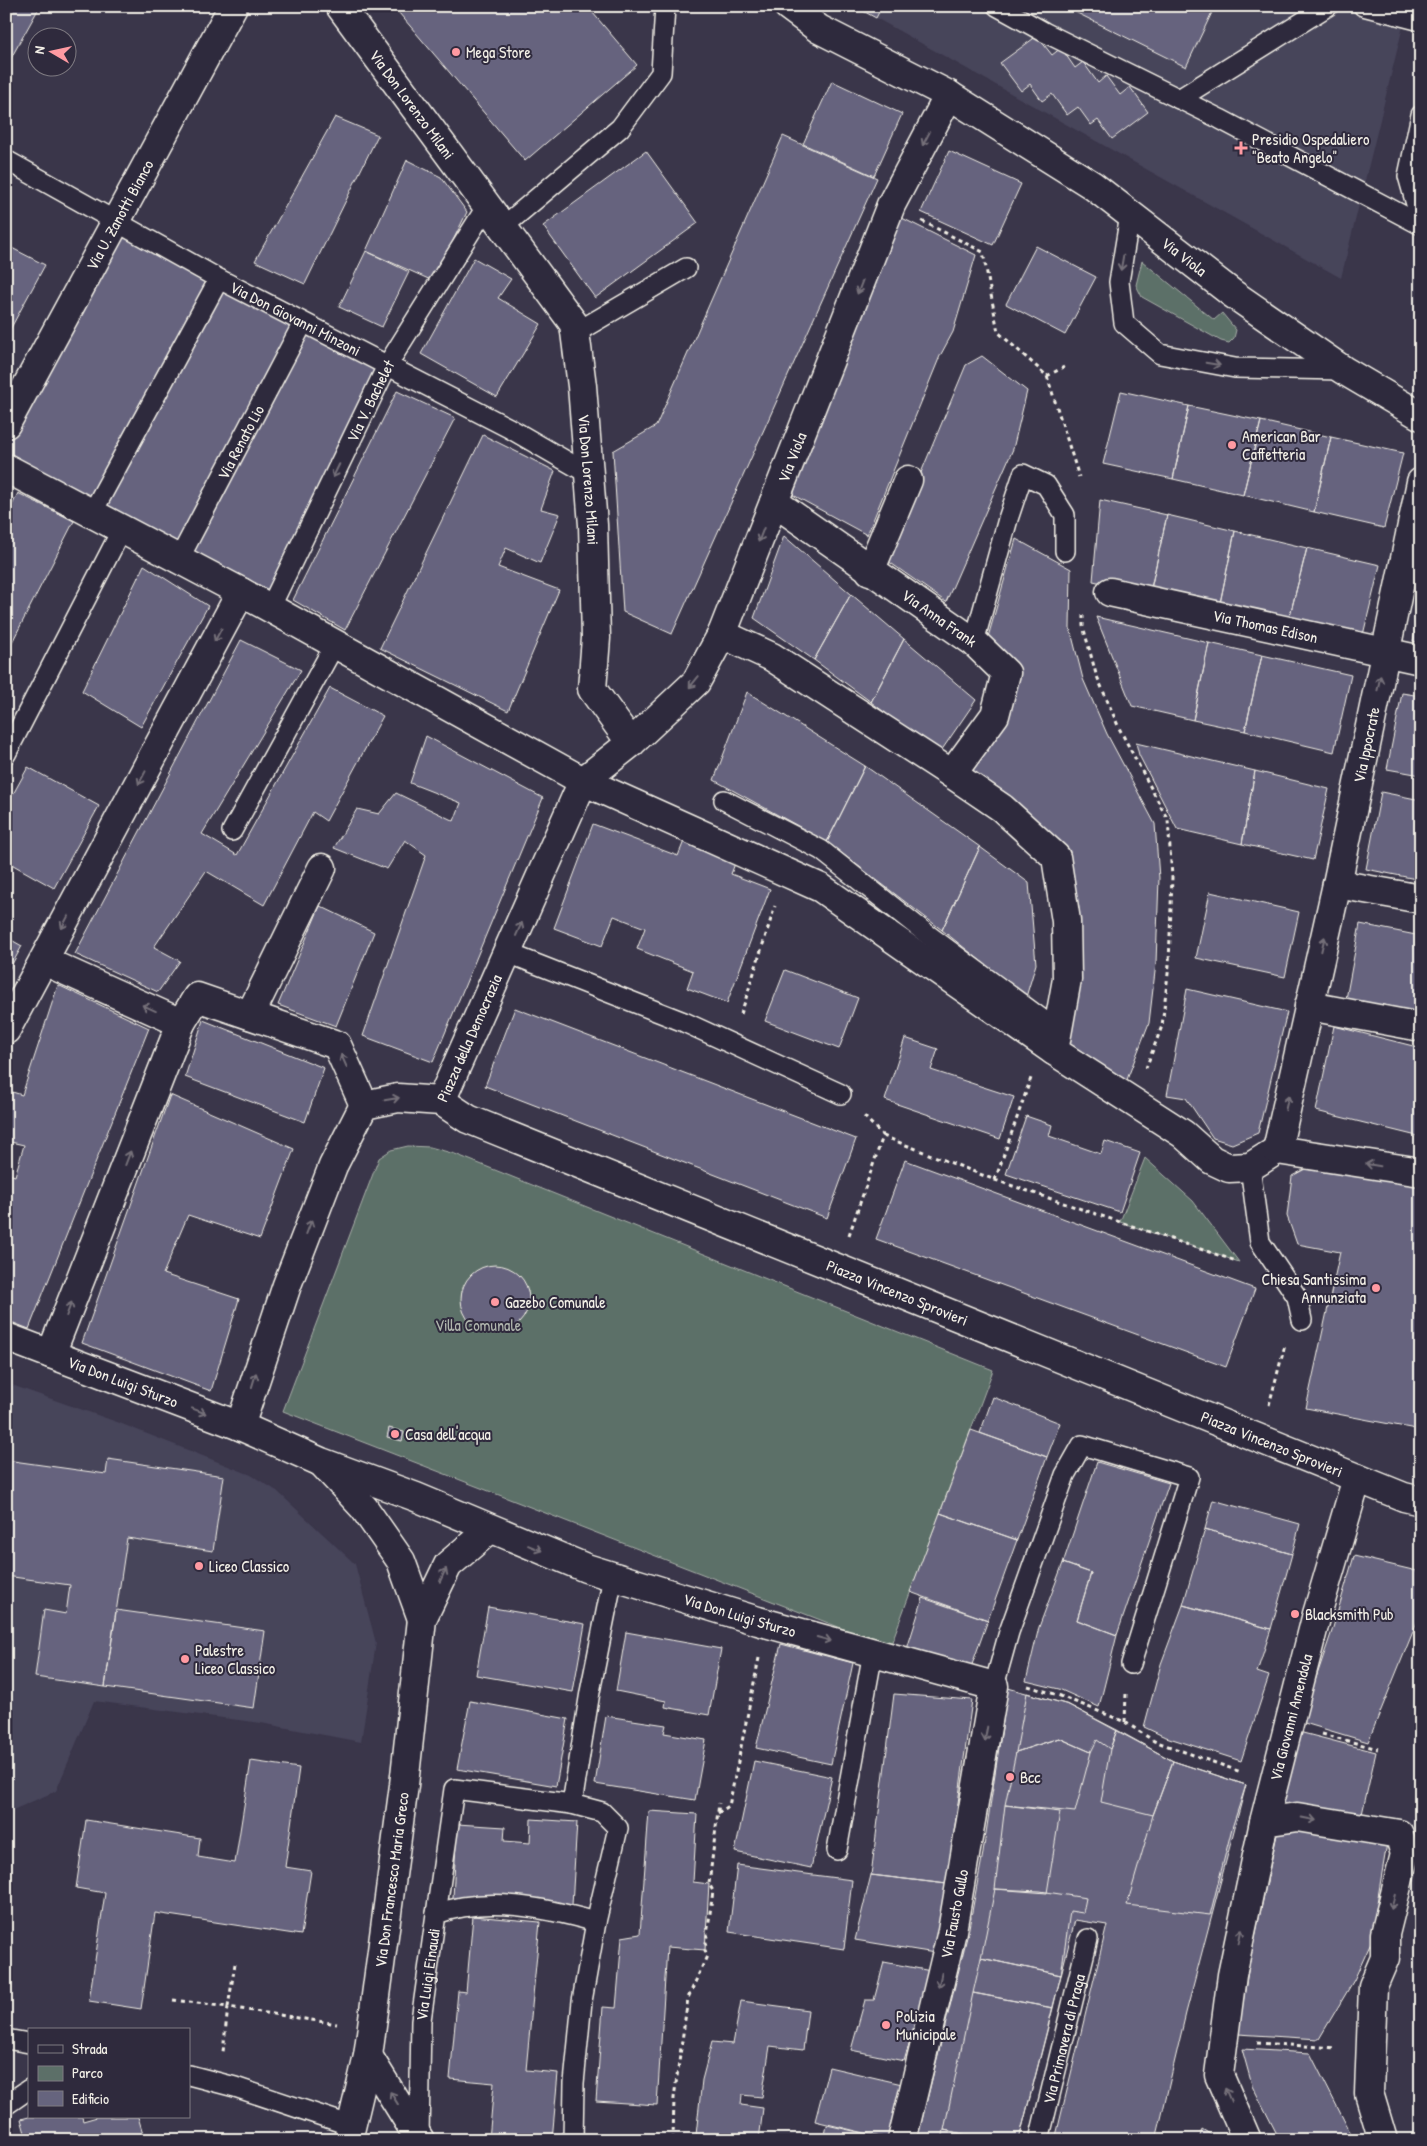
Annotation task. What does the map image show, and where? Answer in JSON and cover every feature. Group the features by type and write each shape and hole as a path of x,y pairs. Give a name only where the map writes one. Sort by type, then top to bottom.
{"street":[{"name":"Via U. Zanotti Bianco","path":"6,424 233,6"},
{"name":"Via Don Lorenzo Milani","path":"340,6 488,204 574,324 582,386 592,525 596,638 592,689 631,743"},
{"name":"Via Viola","path":"788,6 820,29 949,96 1092,184 1233,294 1344,370 1421,416"},
{"name":"Via Viola","path":"583,781 631,743 696,682 722,634 891,205 949,96"},
{"path":"6,468 241,592 583,781 821,888 1056,1041 1133,1102 1183,1134 1212,1160 1229,1168 1250,1167 1276,1150 1421,1172"},
{"path":"870,571 908,480"},
{"name":"Via Ippocrate","path":"1276,1150 1337,884 1421,482"},
{"name":"Via Anna Frank","path":"774,502 974,642 1006,673 995,715 952,774"},
{"path":"6,1030 241,592"},
{"name":"Via Thomas Edison","path":"1110,592 1421,660"},
{"path":"722,634 772,657 952,774 1002,808 1056,857 1066,921 1067,978 1056,1041"},
{"name":"Piazza della Democrazia","path":"364,1105 398,1098 441,1101 508,954 583,781"},
{"path":"250,1015 322,868"},
{"path":"1337,884 1421,899"},
{"path":"44,961 181,1023"},
{"path":"51,1354 181,1023 197,997 337,1045 364,1105 332,1166 287,1285 240,1426"},
{"path":"1309,1006 1421,1027"},
{"name":"Piazza Vincenzo Sprovieri","path":"441,1101 468,1119 1260,1440 1404,1497 1421,1500"},
{"name":"Via Don Luigi Sturzo","path":"6,1337 240,1426 321,1462 416,1497 586,1568 758,1621 994,1686"},
{"path":"321,1462 364,1508 401,1561 422,1619"},
{"name":"Piazza Vincenzo Sprovieri","path":"1317,1614 1356,1478"},
{"path":"422,1619 448,1565 490,1529"},
{"name":"Via Giovanni Amendola","path":"1247,2140 1219,2074 1232,1975 1264,1822 1317,1614"},
{"name":"Via Don Francesco Maria Greco","path":"350,2133 368,2056 404,1785 422,1619"},
{"name":"Via Fausto Gullo","path":"902,2140 952,1931 994,1686"},
{"path":"1264,1822 1297,1816 1399,1834 1405,1854 1385,1934 1385,1958 1373,1986 1369,2093 1383,2140"},
{"name":"Via Luigi Einaudi","path":"368,2056 420,2139"}],"lane":[{"path":"504,226 620,128 661,73 665,6"},
{"path":"997,6 1044,32 1421,223"},
{"path":"1179,99 1328,6"},
{"path":"1363,6 1421,21"},
{"path":"1421,115 1408,176 1421,223"},
{"name":"Via Don Giovanni Minzoni","path":"6,160 115,223 302,323 388,364 509,428 587,473"},
{"name":"Via V. Bachelet","path":"270,608 388,364 488,204"},
{"path":"1130,215 1118,282 1124,323 1160,354 1236,368 1344,370"},
{"path":"575,333 686,268"},
{"path":"92,513 219,279"},
{"name":"Via Renato Lio","path":"179,559 302,323"},
{"path":"974,642 1008,519 1023,474 1046,485 1064,514 1065,551"},
{"path":"6,754 122,529"},
{"path":"232,832 335,644"},
{"path":"724,800 821,850 927,934 1056,1041"},
{"path":"508,954 732,1043 841,1094"},
{"path":"1250,1167 1260,1242 1298,1297 1302,1320"},
{"path":"994,1686 1009,1632 1065,1475 1082,1444 1189,1477 1130,1664"},
{"path":"572,1804 590,1692 613,1577"},
{"path":"836,1850 873,1652"},
{"path":"436,1914 454,1789 572,1804 602,1812 618,1828 596,1922 582,2001 574,2083 572,2140"},
{"name":"Via Luigi Einaudi","path":"420,2139 421,2020 436,1914 451,1908 492,1905 554,1910 596,1922"},
{"name":"Via Primavera di Praga","path":"1039,2140 1088,1939"},
{"path":"6,2039 28,2042"},
{"path":"190,2075 218,2083 350,2133"},
{"path":"6,2105 28,2090"}],"path":[{"path":"891,205 983,252 998,332 1047,376 1080,480"},
{"path":"1047,376 1064,367"},
{"path":"1083,608 1083,626 1096,674 1119,728 1168,820 1172,924 1162,1026 1133,1102"},
{"path":"732,1043 787,872"},
{"path":"995,1180 1031,1078"},
{"path":"841,1094 883,1136 995,1180 1239,1262"},
{"path":"836,1268 883,1136"},
{"path":"1260,1440 1286,1341"},
{"path":"718,1813 729,1806 761,1648"},
{"path":"994,1686 1026,1686 1058,1695 1125,1722 1154,1741 1250,1775"},
{"path":"1288,1725 1378,1749"},
{"path":"673,2140 674,2098 688,1998 707,1956 705,1950 713,1891 709,1884 719,1803"},
{"path":"218,2083 234,1964"},
{"path":"173,2000 342,2025"},
{"path":"1224,2042 1370,2051"}],"shaded area":[{"name":"Presidio Ospedaliero \"Beato Angelo\"","path":"854,6 1408,6 1341,278 876,18"},
{"path":"6,1383 117,1422 251,1475 277,1491 355,1564 376,1643 361,1742 261,1723 94,1701 56,1791 6,1813"}],"green space":[{"path":"1142,261 1214,320 1222,313 1236,330 1234,338 1229,343 1221,341 1142,297 1136,285"},
{"name":"Villa Comunale","path":"408,1146 430,1147 455,1154 993,1370 890,1647 283,1411 379,1158 391,1150"},
{"path":"1145,1158 1193,1201 1239,1262 1120,1222"}],"building":[{"path":"6,6 40,6 6,67"},
{"path":"393,6 587,6 637,65 525,161"},
{"path":"854,6 882,6 876,18"},
{"path":"1063,6 1215,6 1186,67"},
{"path":"1037,36 1052,55 1061,48 1075,68 1083,62 1098,83 1106,76 1120,95 1130,87 1148,112 1112,139 1098,120 1091,125 1078,107 1067,115 1052,94 1042,101 1030,84 1021,91 1000,63"},
{"path":"832,81 902,114 874,176 803,144"},
{"path":"335,117 378,135 305,284 255,261"},
{"path":"783,136 877,178 672,634 623,612 613,451 656,426"},
{"path":"646,151 698,223 595,298 543,226"},
{"path":"949,151 1021,184 993,245 921,212"},
{"path":"407,160 441,177 467,212 433,281 366,251"},
{"path":"894,214 976,255 953,332 940,356 867,535 793,495 863,294"},
{"path":"115,223 219,279 92,513 6,468 6,424"},
{"path":"6,245 45,265 6,337"},
{"path":"1036,246 1096,277 1065,335 1006,304"},
{"path":"366,251 409,272 382,327 339,307"},
{"path":"474,258 511,279 498,298 541,324 497,397 421,354"},
{"path":"219,279 303,323 179,559 92,513"},
{"path":"303,323 388,364 270,608 179,559"},
{"path":"982,356 1027,391 1013,449 946,602 885,559 966,365"},
{"path":"397,391 455,418 345,630 293,600"},
{"path":"1121,391 1189,406 1173,479 1103,464"},
{"path":"1189,406 1261,421 1243,495 1173,479"},
{"path":"1261,421 1331,437 1314,512 1243,495"},
{"path":"483,435 555,471 541,509 560,514 540,563 506,548 498,567 559,590 508,711 380,648"},
{"path":"1331,437 1403,453 1384,528 1314,512"},
{"path":"18,493 74,521 6,654 6,518"},
{"path":"1100,500 1167,515 1150,593 1093,581"},
{"path":"1167,515 1235,531 1219,608 1150,593"},
{"path":"1235,531 1307,548 1288,623 1219,608"},
{"path":"784,536 851,594 814,660 754,618"},
{"path":"1016,539 1071,569 1070,628 1083,679 1107,734 1155,824 1159,878 1156,963 1149,1023 1126,1082 1069,1045 1078,920 1069,851 1010,797 971,771 1007,720 1020,669 988,637"},
{"path":"1307,548 1380,565 1362,639 1288,623"},
{"path":"144,565 208,606 141,727 82,691"},
{"path":"851,594 904,639 871,702 814,660"},
{"path":"1421,608 1421,643 1413,641"},
{"path":"1096,617 1209,643 1193,720 1132,706"},
{"path":"904,639 976,700 939,754 871,702"},
{"path":"241,640 301,670 202,834 237,855 330,688 383,716 326,821 313,812 264,905 206,871 154,947 180,961 158,992 75,954"},
{"path":"1209,643 1262,655 1245,731 1193,720"},
{"path":"1262,655 1351,675 1334,752 1245,731"},
{"path":"747,692 865,766 827,842 714,780"},
{"path":"1402,693 1421,696 1421,775 1387,769"},
{"path":"426,736 543,798 433,1062 363,1036 426,855 405,840 387,869 334,848 357,809 379,814 396,793 454,821 461,803 410,783"},
{"path":"1136,743 1255,771 1242,844 1177,829 1139,755"},
{"path":"865,766 980,847 942,930 827,842"},
{"path":"28,767 99,806 54,888 6,861 6,807"},
{"path":"1255,771 1329,789 1313,860 1242,844"},
{"path":"1381,792 1421,800 1421,880 1366,869"},
{"path":"593,824 678,856 684,841 736,861 731,874 770,889 727,1003 687,988 693,971 637,949 645,928 614,916 602,946 554,928"},
{"path":"980,847 1029,883 1036,964 1026,997 942,930"},
{"path":"1210,892 1299,912 1285,977 1196,958"},
{"path":"320,906 374,932 336,1026 278,1005"},
{"path":"1360,924 1421,936 1421,1013 1346,999"},
{"path":"6,937 22,946 6,975"},
{"path":"785,970 858,998 839,1049 765,1021"},
{"path":"58,985 149,1028 29,1329 6,1320 6,1173 15,1176 24,1145 6,1141 6,1090 22,1095"},
{"path":"1187,989 1287,1012 1258,1133 1232,1144 1213,1138 1186,1098 1167,1095"},
{"path":"515,1008 856,1139 827,1218 485,1086"},
{"path":"203,1020 324,1068 305,1122 185,1077"},
{"path":"1334,1026 1421,1048 1421,1137 1316,1111"},
{"path":"905,1038 938,1049 931,1070 1014,1097 1000,1139 885,1100"},
{"path":"170,1095 294,1149 260,1239 188,1215 163,1274 239,1299 211,1391 82,1343"},
{"path":"1026,1116 1052,1125 1049,1136 1101,1154 1105,1141 1140,1153 1120,1212 1006,1174"},
{"path":"905,1160 1255,1289 1226,1367 876,1239"},
{"name":"Chiesa Santissima Annunziata","path":"1305,1169 1421,1186 1421,1430 1306,1408 1340,1252 1297,1244 1287,1216 1292,1176"},
{"name":"Gazebo Comunale","path":"488,1265 502,1265 514,1270 524,1280 529,1292 529,1306 524,1318 514,1328 502,1333 488,1333 476,1328 466,1318 461,1306 461,1292 466,1280 476,1270"},
{"path":"993,1397 1060,1423 1047,1457 980,1433"},
{"name":"Casa dell'acqua","path":"389,1428 404,1432 402,1441 387,1437"},
{"path":"971,1430 1047,1457 1017,1540 940,1513"},
{"path":"108,1459 224,1476 213,1551 127,1538 105,1687 35,1677 44,1610 66,1614 70,1585 6,1576 6,1460 106,1474"},
{"path":"1097,1462 1169,1483 1117,1635 1077,1620 1091,1573 1063,1563"},
{"path":"1213,1500 1300,1524 1292,1554 1205,1529"},
{"path":"940,1513 1017,1540 988,1620 910,1592"},
{"path":"1205,1529 1292,1554 1271,1629 1183,1605"},
{"path":"1354,1556 1421,1572 1421,1612 1368,1742 1301,1722 1332,1631"},
{"path":"1063,1563 1091,1573 1077,1620 1117,1635 1099,1707 1059,1689 1026,1681 1039,1627"},
{"path":"923,1598 988,1620 969,1673 906,1652"},
{"path":"1183,1605 1271,1629 1257,1672 1269,1676 1241,1761 1163,1736 1144,1727 1161,1664"},
{"path":"488,1607 585,1624 573,1692 476,1675"},
{"name":"Palestre Liceo Classico","path":"116,1610 265,1631 254,1708 105,1687"},
{"path":"626,1632 721,1649 709,1715 665,1707 666,1701 616,1691"},
{"path":"781,1644 853,1663 831,1764 756,1748"},
{"path":"1008,1688 1069,1705 1173,1761 1246,1785 1186,2013 1156,2140 1055,2140 1107,1925 1075,1920 1019,2140 917,2140 968,1933 983,1853"},
{"path":"1027,1693 1069,1705 1117,1730 1110,1749 1097,1740 1091,1752 1059,1738 1016,1752"},
{"path":"894,1694 972,1700 947,1884 871,1875"},
{"path":"470,1701 568,1719 556,1786 457,1769"},
{"path":"606,1716 666,1725 664,1733 706,1740 695,1800 595,1784"},
{"path":"1117,1730 1173,1761 1153,1815 1101,1802 1110,1749"},
{"path":"1299,1732 1376,1752 1360,1823 1279,1808"},
{"path":"1059,1738 1091,1752 1075,1812 1005,1805 1016,1752"},
{"path":"251,1761 299,1768 285,1867 311,1871 301,1935 155,1913 141,2009 89,2001 105,1893 76,1888 86,1820 200,1838 198,1857 235,1863"},
{"path":"754,1761 832,1777 811,1868 735,1852"},
{"path":"1173,1761 1246,1785 1232,1828 1210,1915 1127,1905 1153,1815"},
{"path":"1005,1805 1060,1812 1047,1893 995,1889"},
{"path":"649,1811 697,1814 693,1882 709,1884 705,1950 667,1947 657,2105 596,2101 603,2007 616,2008 622,1937 640,1934"},
{"path":"531,1819 577,1822 572,1905 453,1898 457,1824 505,1827 504,1841 530,1843"},
{"path":"1279,1825 1387,1843 1370,1945 1354,1980 1319,2039 1238,2034 1249,1965"},
{"path":"737,1865 852,1880 844,1949 729,1932"},
{"path":"871,1875 947,1884 935,1953 855,1940"},
{"path":"995,1889 1040,1891 1086,1898 1083,1913 1070,1911 1061,1975 981,1958"},
{"path":"473,1916 540,1922 526,2070 558,2073 552,2140 489,2140 494,2083 450,2079 458,1991 466,1992"},
{"path":"981,1958 1061,1975 1053,2008 973,1993"},
{"name":"Polizia Municipale","path":"884,1962 931,1971 904,2061 851,2050 865,2000 874,2000"},
{"path":"973,1993 1053,2008 1019,2140 991,2140 944,2130"},
{"path":"741,2001 808,2010 803,2050 770,2046 762,2097 742,2095 741,2105 763,2108 759,2140 727,2140 696,2135 702,2080 712,2042 733,2044"},
{"path":"1242,2049 1310,2053 1354,2140 1280,2140 1252,2085"},
{"path":"829,2067 902,2084 889,2139 815,2121"},
{"path":"28,2117 82,2118 83,2121 94,2118 138,2118 145,2140 27,2140 21,2119"},
{"path":"827,2125 889,2139 824,2140"},
{"path":"1202,2129 1213,2136 1214,2140 1199,2140"},
{"path":"944,2130 991,2140 942,2140"},
{"path":"696,2135 727,2140 696,2140"}],"place":[{"name":"Mega Store","path":"456,52"},
{"name":"Presidio Ospedaliero \"Beato Angelo\"","path":"1241,148"},
{"name":"American Bar Caffetteria","path":"1232,445"},
{"name":"Chiesa Santissima Annunziata","path":"1376,1288"},
{"name":"Gazebo Comunale","path":"495,1302"},
{"name":"Casa dell'acqua","path":"395,1434"},
{"name":"Liceo Classico","path":"199,1566"},
{"name":"Blacksmith Pub","path":"1295,1614"},
{"name":"Palestre Liceo Classico","path":"185,1659"},
{"name":"Bcc","path":"1010,1777"},
{"name":"Polizia Municipale","path":"886,2025"}]}
